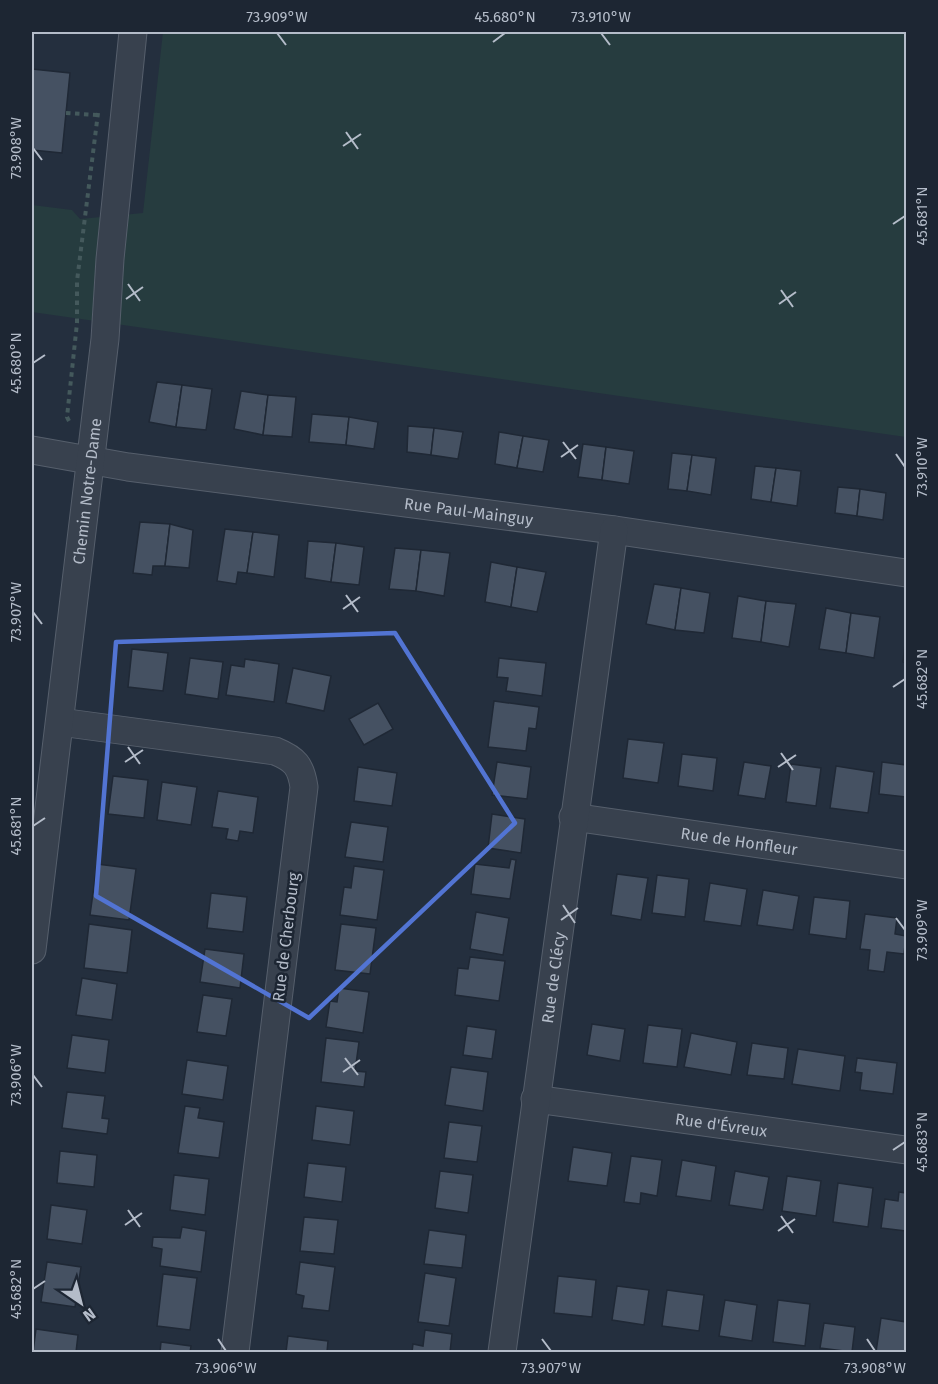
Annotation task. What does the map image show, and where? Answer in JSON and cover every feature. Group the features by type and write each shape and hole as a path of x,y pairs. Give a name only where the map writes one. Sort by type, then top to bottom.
{"street":[{"name":"Chemin Notre-Dame","path":"32,951 105,339 110,259 133,32"},
{"name":"Rue Paul-Mainguy","path":"32,450 140,469 614,530 906,573"},
{"name":"Rue de Clécy","path":"502,1353 573,817 614,530"},
{"name":"Rue de Cherbourg","path":"60,722 275,751 292,758 302,771 304,787 235,1353"},
{"name":"Rue de Honfleur","path":"573,817 906,865"},
{"name":"Rue d'Évreux","path":"535,1099 906,1150"}],"path":[{"path":"66,113 97,115"},
{"name":"Chemin Notre-Dame","path":"67,417 77,323 77,281 90,178"}],"highlighted area":[{"path":"395,633 515,823 309,1018 96,896 116,642"}],"green space":[{"path":"163,32 906,32 906,437 32,312 32,205 72,210 80,219 143,213"}],"building":[{"path":"32,69 70,73 62,153 32,150"},
{"path":"157,382 182,385 176,427 149,422"},
{"path":"182,385 212,389 206,430 176,427"},
{"path":"241,391 268,395 263,435 234,429"},
{"path":"268,395 296,397 292,437 263,435"},
{"path":"312,414 349,417 346,445 309,442"},
{"path":"349,417 378,422 374,449 346,445"},
{"path":"408,426 434,428 431,455 407,452"},
{"path":"434,428 463,432 458,459 431,455"},
{"path":"499,432 523,436 517,468 495,464"},
{"path":"523,436 549,440 543,472 517,468"},
{"path":"583,444 606,447 602,480 578,477"},
{"path":"606,447 634,451 629,484 602,480"},
{"path":"672,453 692,455 687,491 668,489"},
{"path":"692,455 716,458 711,495 687,491"},
{"path":"755,466 776,468 771,502 751,499"},
{"path":"776,468 801,471 797,506 771,502"},
{"path":"838,487 860,489 857,516 835,513"},
{"path":"860,489 886,493 883,520 857,516"},
{"path":"140,522 170,524 165,566 153,566 152,575 133,573"},
{"path":"170,524 193,530 189,568 165,566"},
{"path":"225,529 253,532 247,573 238,572 236,584 217,581"},
{"path":"253,532 279,535 274,577 247,573"},
{"path":"308,541 336,543 331,582 305,578"},
{"path":"336,543 364,547 359,585 331,582"},
{"path":"395,548 421,550 416,591 389,589"},
{"path":"421,550 450,553 444,596 416,591"},
{"path":"491,562 517,567 511,607 485,602"},
{"path":"517,567 546,572 537,612 511,607"},
{"path":"654,584 681,588 675,630 646,624"},
{"path":"681,588 710,593 704,633 675,630"},
{"path":"738,596 766,601 761,642 732,638"},
{"path":"766,601 796,604 789,647 761,642"},
{"path":"826,608 851,613 846,653 819,649"},
{"path":"851,613 880,617 874,658 846,653"},
{"path":"906,635 906,663 903,662"},
{"path":"132,649 168,653 163,691 128,687"},
{"path":"190,658 223,662 218,699 185,694"},
{"path":"499,658 546,663 542,696 506,691 508,678 497,677"},
{"path":"245,659 279,664 274,702 226,695 231,665 244,667"},
{"path":"293,668 331,676 324,711 286,703"},
{"path":"494,701 539,707 536,729 529,728 526,751 488,747"},
{"path":"378,703 393,729 364,745 349,719"},
{"path":"628,739 664,743 658,783 623,778"},
{"path":"682,754 717,758 713,791 678,786"},
{"path":"497,762 531,767 527,799 492,795"},
{"path":"744,762 771,766 765,799 738,795"},
{"path":"882,762 906,765 906,797 879,794"},
{"path":"791,764 821,768 816,806 786,802"},
{"path":"836,766 874,772 868,813 830,808"},
{"path":"358,767 397,773 392,806 354,801"},
{"path":"113,776 148,780 144,818 108,814"},
{"path":"162,782 197,787 191,825 157,820"},
{"path":"218,791 258,797 253,833 240,831 238,841 226,839 228,829 212,827"},
{"path":"492,814 525,819 521,853 488,848"},
{"path":"351,822 388,827 383,862 345,857"},
{"path":"511,859 516,860 510,899 471,894 475,864 509,868"},
{"path":"97,864 136,869 129,920 90,915"},
{"path":"354,866 384,870 377,920 340,915 344,887 351,888"},
{"path":"617,874 648,878 641,920 611,915"},
{"path":"657,875 689,879 685,917 652,913"},
{"path":"710,883 747,889 741,926 704,921"},
{"path":"763,890 799,896 793,930 757,925"},
{"path":"211,893 247,897 243,932 207,928"},
{"path":"814,897 850,901 846,939 809,934"},
{"path":"476,912 509,918 503,955 470,949"},
{"path":"865,914 897,918 895,934 906,936 904,954 887,952 884,972 868,970 870,950 860,949"},
{"path":"89,924 132,930 127,973 84,968"},
{"path":"341,924 376,928 370,974 335,970"},
{"path":"205,949 244,954 240,988 200,982"},
{"path":"470,957 505,961 499,1001 455,995 458,968 468,969"},
{"path":"82,978 117,984 112,1020 76,1015"},
{"path":"339,988 369,992 363,1033 326,1027 330,1001 337,1002"},
{"path":"203,995 232,999 226,1036 197,1032"},
{"path":"592,1024 625,1029 620,1061 587,1055"},
{"path":"648,1025 682,1029 677,1067 643,1063"},
{"path":"467,1026 496,1030 492,1059 463,1055"},
{"path":"691,1033 737,1042 731,1075 684,1067"},
{"path":"72,1035 109,1040 105,1073 67,1068"},
{"path":"326,1038 359,1042 355,1071 366,1072 364,1087 321,1082"},
{"path":"752,1043 788,1048 784,1079 747,1075"},
{"path":"798,1049 845,1056 840,1091 792,1084"},
{"path":"857,1058 897,1063 893,1094 860,1090 862,1073 855,1072"},
{"path":"187,1060 228,1066 223,1100 182,1094"},
{"path":"451,1067 488,1072 483,1111 445,1105"},
{"path":"67,1092 105,1096 102,1118 109,1119 107,1134 62,1128"},
{"path":"185,1106 200,1108 198,1118 224,1122 219,1158 178,1153"},
{"path":"316,1106 354,1111 350,1145 312,1140"},
{"path":"449,1122 482,1126 477,1162 444,1158"},
{"path":"573,1147 612,1153 607,1186 568,1181"},
{"path":"60,1151 97,1155 94,1187 57,1183"},
{"path":"631,1156 662,1160 657,1196 641,1193 640,1204 624,1202"},
{"path":"682,1160 716,1166 711,1201 676,1196"},
{"path":"308,1163 346,1167 342,1202 304,1197"},
{"path":"440,1171 473,1175 468,1213 435,1208"},
{"path":"735,1171 769,1177 763,1210 729,1205"},
{"path":"174,1175 209,1179 205,1215 170,1210"},
{"path":"787,1176 821,1181 816,1216 782,1211"},
{"path":"838,1183 873,1188 868,1227 833,1222"},
{"path":"899,1192 906,1193 906,1231 881,1228 885,1199 898,1201"},
{"path":"51,1205 87,1210 82,1244 47,1239"},
{"path":"304,1217 338,1220 334,1254 300,1251"},
{"path":"182,1227 206,1231 201,1272 160,1266 162,1249 152,1247 153,1237 180,1238"},
{"path":"429,1230 466,1235 462,1268 424,1264"},
{"path":"47,1262 81,1267 75,1307 41,1302"},
{"path":"300,1262 335,1267 329,1311 302,1308 304,1296 296,1294"},
{"path":"425,1273 456,1278 449,1326 418,1322"},
{"path":"163,1274 197,1278 190,1330 157,1326"},
{"path":"558,1276 596,1280 592,1317 554,1313"},
{"path":"617,1286 649,1290 644,1325 612,1320"},
{"path":"667,1290 704,1295 699,1331 662,1326"},
{"path":"725,1300 757,1305 752,1341 719,1336"},
{"path":"778,1300 810,1304 805,1346 773,1342"},
{"path":"881,1318 906,1322 906,1352 876,1352"},
{"path":"824,1323 855,1327 852,1352 820,1348"},
{"path":"36,1329 78,1335 76,1352 33,1352"},
{"path":"425,1330 452,1334 450,1352 412,1352 413,1344 423,1346"},
{"path":"288,1336 328,1341 327,1352 286,1352"},
{"path":"161,1342 191,1346 190,1352 160,1352"}]}
